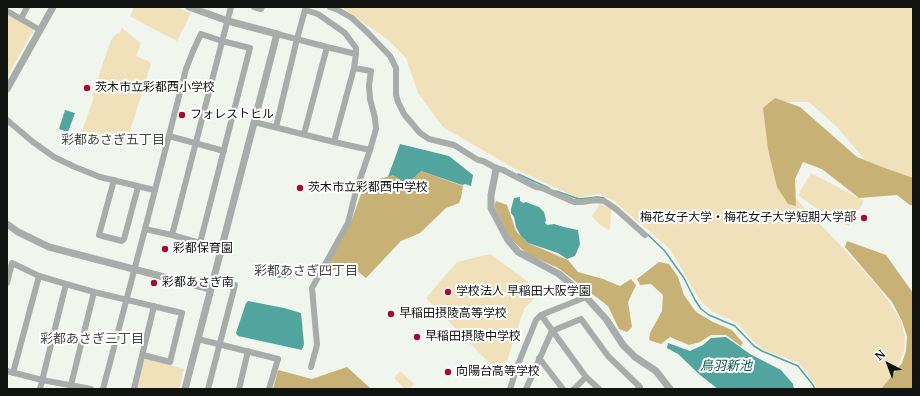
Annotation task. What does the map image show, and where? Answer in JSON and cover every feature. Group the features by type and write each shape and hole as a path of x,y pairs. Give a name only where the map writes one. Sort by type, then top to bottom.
{"street":[{"path":"21,18 27,7"},
{"path":"7,89 53,7"},
{"path":"189,7 228,21 356,54"},
{"path":"172,235 231,7"},
{"path":"254,7 261,9 262,7"},
{"path":"330,7 352,18 390,56 396,68 396,95 398,102 404,114 420,133 429,139 454,145 478,160 503,170 536,187 542,188 574,202 595,200 604,201 616,209 645,235"},
{"path":"276,127 297,39 306,9 318,14 345,33 356,48 354,68 334,142"},
{"path":"7,11 40,30"},
{"path":"103,389 168,136 186,69 193,51 202,34 250,48 200,243 145,229"},
{"path":"185,389 277,34"},
{"path":"304,134 327,47"},
{"path":"311,367 317,345 312,288 348,223 356,191 376,128 370,100 369,85 371,72 354,68"},
{"path":"7,120 33,142 54,157 75,167 100,177 154,190"},
{"path":"254,122 370,150"},
{"path":"168,136 224,151"},
{"path":"496,168 491,195 491,208 508,240 518,252 559,274 586,297 606,319 623,345 635,357 656,371 670,389"},
{"path":"114,180 99,235 122,241 124,239 138,187"},
{"path":"7,224 18,232 49,247 210,289"},
{"path":"7,283 12,263 39,276 66,284 182,313 170,362 143,355"},
{"path":"39,276 10,372 42,380 91,389"},
{"path":"40,389 66,284"},
{"path":"208,389 235,285"},
{"path":"71,385 94,292"},
{"path":"510,389 517,367 536,320 541,315 586,297"},
{"path":"134,389 154,306"},
{"path":"541,315 586,377 599,389"},
{"path":"526,389 552,331 581,319 608,356 640,387 638,389"},
{"path":"198,339 278,359 269,389"},
{"path":"239,389 248,351"},
{"path":"539,358 563,389"},
{"path":"508,378 517,367"},
{"path":"574,389 586,377"}],"shaded area":[{"path":"134,7 176,7 191,13 177,41 130,16"},
{"path":"345,7 913,7 913,183 885,173 865,160 837,127 809,102 777,102 796,199 880,289 901,321 905,337 904,351 898,365 886,383 881,389 817,389 815,384 799,363 764,350 756,344 737,323 711,311 699,299 670,249 613,200 598,194 578,198 517,170 443,127 418,93 406,58 387,39 344,9"},
{"path":"7,14 34,29 7,77"},
{"path":"122,28 141,43 136,56 148,61 151,64 126,144 104,145 79,140 94,97 92,95 111,40 117,33 119,34"},
{"path":"775,98 800,107 857,157 913,178 913,205 910,205 897,195 859,198 822,169 803,162 795,179 796,206 788,204 777,187 768,149 763,108"},
{"path":"421,171 463,186 459,203 446,208 420,233 401,241 366,278 352,267 333,270 328,273 325,270 351,222 365,183 393,175"},
{"path":"811,173 864,201 849,226 823,213 799,196 800,191"},
{"path":"496,201 507,205 516,231 528,243 568,260 578,272 603,279 620,286 631,279 636,285 628,302 632,327 627,332 619,329 608,306 558,268 527,254 511,239 494,206"},
{"path":"600,204 611,209 610,229 608,230 599,224 592,216"},
{"path":"847,241 886,255 913,293 913,389 881,389 902,363 906,351 907,336 902,321 892,302 845,247"},
{"path":"490,254 541,291 524,309 507,361 494,368 426,298 457,262"},
{"path":"659,262 669,264 678,277 684,295 696,312 713,322 732,330 743,343 741,346 726,335 711,335 700,342 689,345 670,337 661,344 649,340 650,333 662,311 663,295 651,284 640,285 637,279"},
{"path":"147,358 184,369 179,389 136,389 144,360"},
{"path":"347,367 371,389 273,389 278,370 312,379"},
{"path":"400,371 414,384 410,389 405,389 394,378"}],"water":[{"path":"65,110 75,113 68,132 59,129"},
{"path":"400,144 449,156 473,175 471,186 465,184 462,185 421,171 407,184 393,175 388,177"},
{"path":"520,197 520,201 523,203 526,202 539,207 544,212 546,220 545,223 547,225 554,224 578,230 580,244 575,256 567,259 558,253 528,243 521,236 511,213 514,198"},
{"path":"270,262 289,267 286,278 266,275"},
{"path":"248,301 301,313 304,344 302,350 238,336 236,333"},
{"name":"鳥羽新池","path":"726,337 750,354 781,370 793,384 794,389 718,389 700,375 678,354 667,348 668,343 690,351 703,345 711,338"}],"waterway":[{"path":"518,174 549,188"},
{"path":"556,191 579,199 597,197 604,198"},
{"path":"647,234 664,250 684,278 701,309 709,315 735,326 754,346 762,351 798,366 815,389"}],"place":[{"name":"茨木市立彩都西小学校","path":"87,88"},
{"name":"フォレストヒル","path":"182,115"},
{"name":"茨木市立彩都西中学校","path":"300,188"},
{"name":"梅花女子大学・梅花女子大学短期大学部","path":"864,218"},
{"name":"彩都保育園","path":"165,249"},
{"name":"彩都あさぎ南","path":"154,283"},
{"name":"学校法人 早稲田大阪学園","path":"448,292"},
{"name":"早稲田摂陵高等学校","path":"391,314"},
{"name":"早稲田摂陵中学校","path":"417,337"},
{"name":"向陽台高等学校","path":"448,372"}],"district":[{"name":"彩都あさぎ五丁目","path":"113,140"},
{"name":"彩都あさぎ四丁目","path":"306,271"},
{"name":"彩都あさぎ三丁目","path":"92,339"}]}
